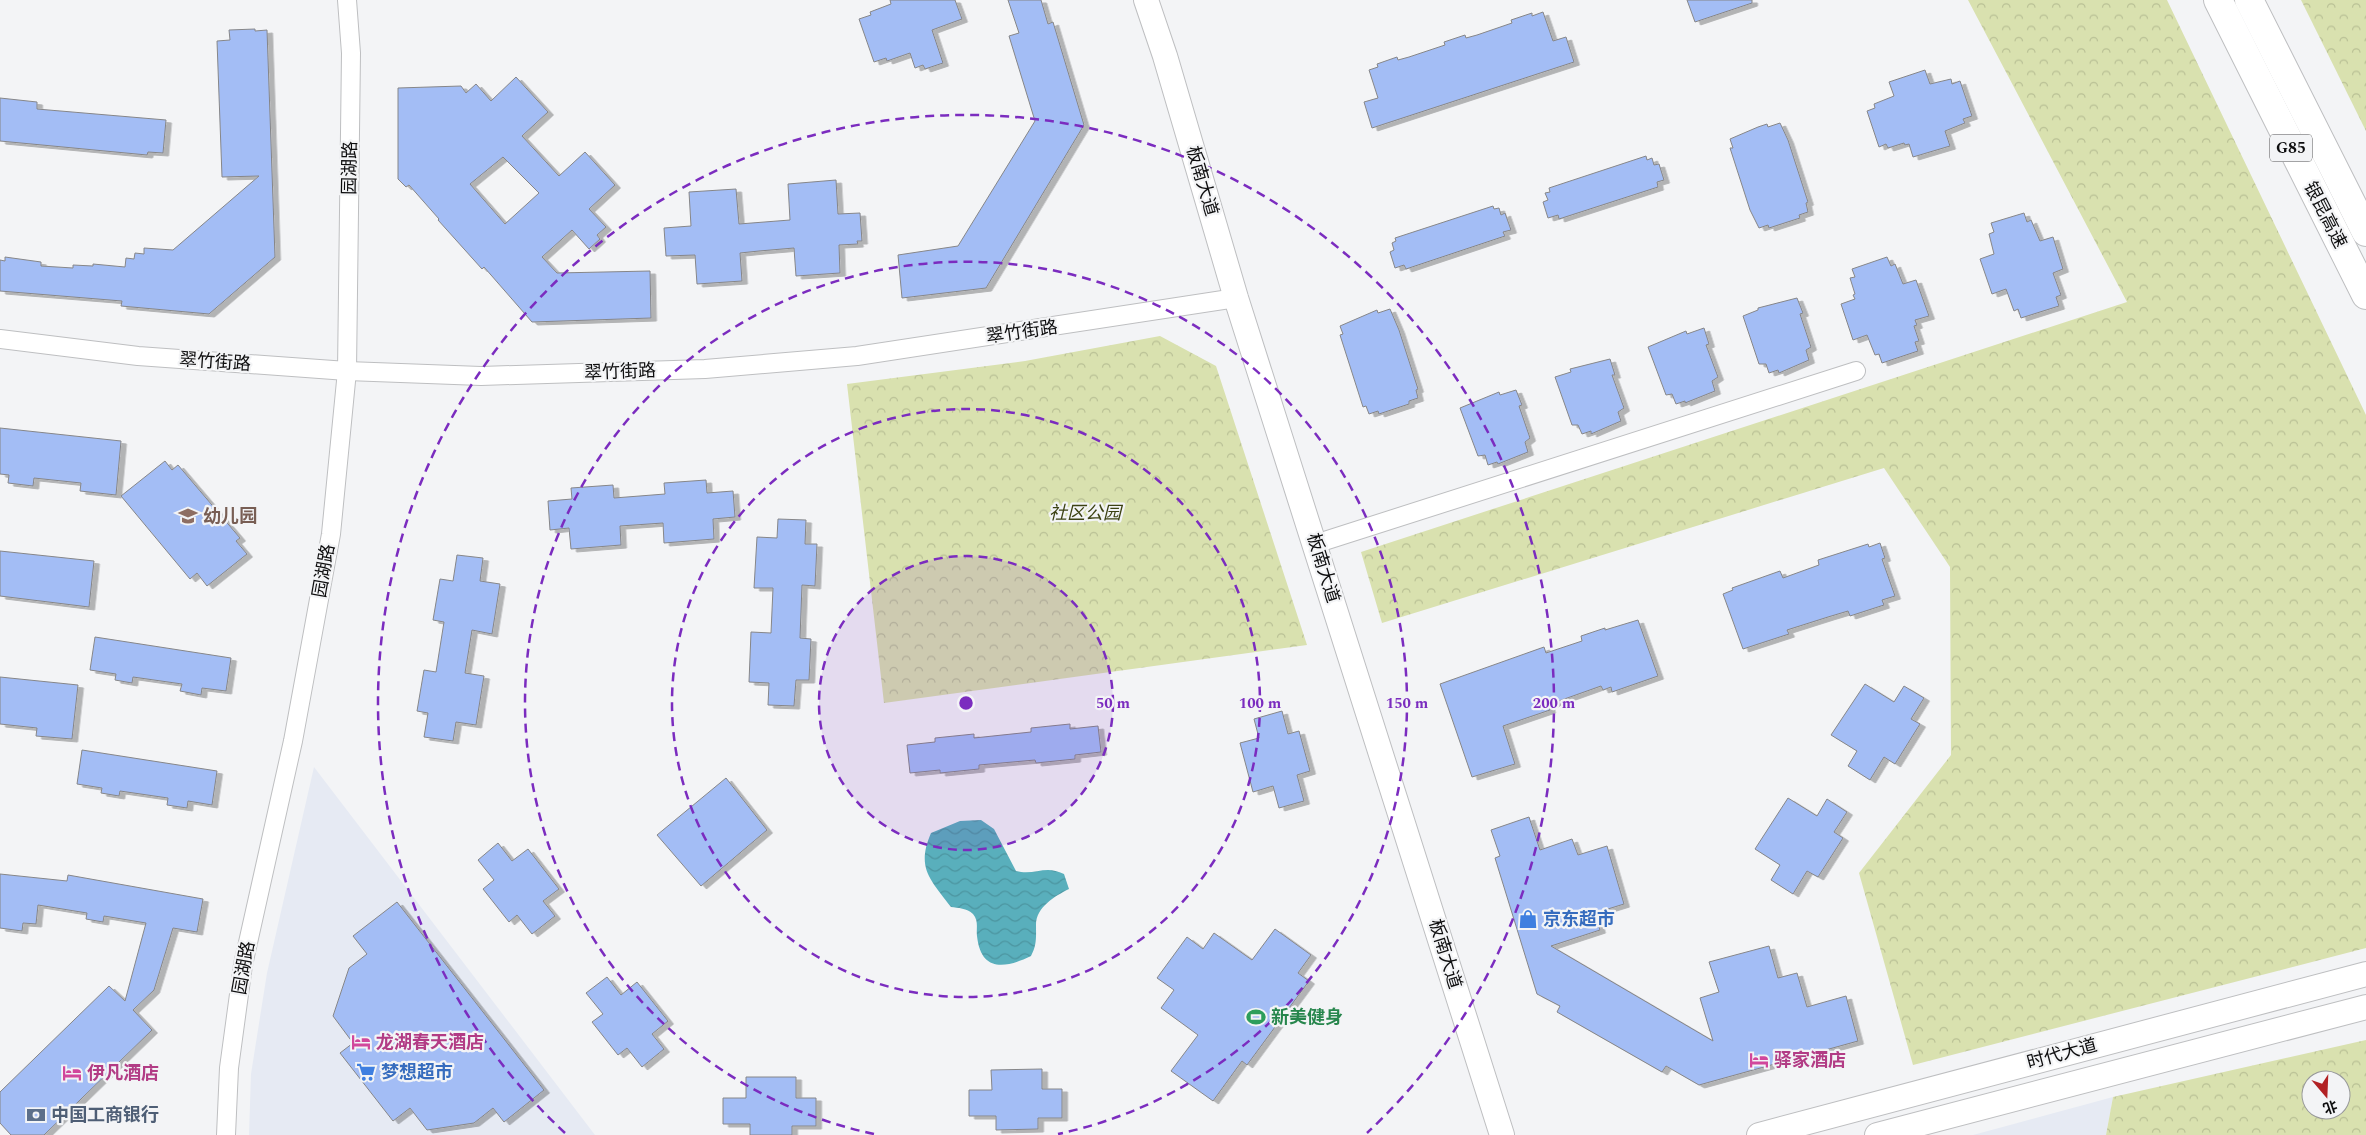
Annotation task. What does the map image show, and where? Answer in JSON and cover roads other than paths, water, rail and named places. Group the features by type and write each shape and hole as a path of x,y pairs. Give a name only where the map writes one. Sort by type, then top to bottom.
{"highway":[{"name":"银昆高速","path":"2218,0 2366,295"},
{"name":"银昆高速","path":"2249,0 2366,232"}],"main road":[{"name":"板南大道","path":"1146,0 1168,66 1236,298 1502,1135"},
{"name":"时代大道","path":"1759,1135 2366,974"},
{"name":"时代大道","path":"1877,1135 2366,1007"}],"street":[{"name":"园湖路","path":"226,1135 229,1068 243,964 293,741 331,534 347,371 351,53 347,0"},
{"name":"翠竹街路","path":"0,339 138,356 347,371 481,376 705,370 857,356 1236,298"},
{"path":"1315,544 1856,371"}],"water":[{"path":"981,820 994,829 1016,871 1057,871 1064,874 1069,889 1047,903 1039,913 1035,945 1031,956 1004,965 989,962 984,956 979,948 975,917 968,911 951,907 931,881 925,864 925,855 931,833 960,821"}],"place":[{"name":"幼儿园","path":"188,516"},
{"name":"京东超市","path":"1528,919"},
{"name":"新美健身","path":"1256,1017"},
{"name":"龙湖春天酒店","path":"361,1042"},
{"name":"驿家酒店","path":"1759,1060"},
{"name":"梦想超市","path":"366,1072"},
{"name":"伊凡酒店","path":"72,1073"},
{"name":"中国工商银行","path":"36,1115"}],"park label":[{"name":"社区公园","path":"1085,513"}]}
